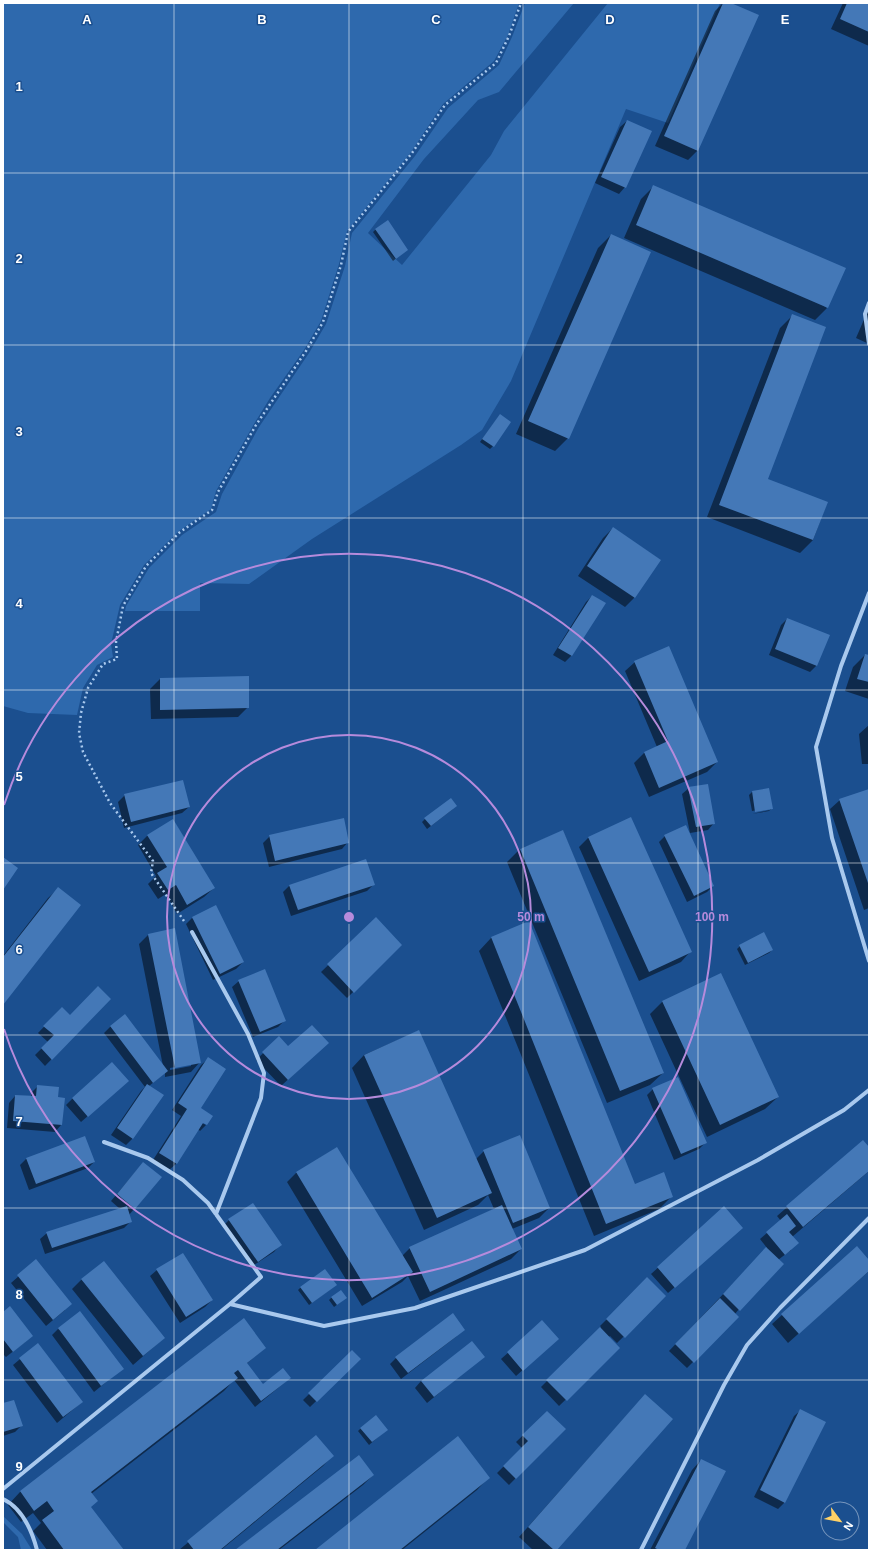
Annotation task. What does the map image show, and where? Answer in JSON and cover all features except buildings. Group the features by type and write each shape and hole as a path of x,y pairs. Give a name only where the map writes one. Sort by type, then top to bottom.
{"street":[{"path":"869,303 865,314 869,344"},
{"path":"869,593 841,666 816,747 832,838 869,961"},
{"path":"192,932 248,1034 264,1073 261,1098 216,1214"},
{"path":"230,1304 324,1326 415,1308 585,1250 758,1160 844,1110 869,1090"},
{"path":"3,1490 261,1277 208,1203 183,1180 148,1158 104,1142"},
{"path":"641,1550 724,1385 748,1345 780,1308 869,1218"},
{"path":"3,1499 23,1516 37,1550"}],"path":[{"path":"192,932 151,873 153,861 110,803 83,752 79,733 81,713 88,688 103,664 118,659 116,642 123,606 146,566 180,532 212,510 218,492 252,432 306,351 323,322 341,265 348,232 412,153 445,105 496,63 509,36 521,3"}],"shaded area":[{"path":"3,3 519,3 508,35 494,61 443,104 411,152 347,231 339,264 321,321 304,350 270,398 254,424 216,491 211,509 179,531 144,565 120,605 111,644 113,657 97,665 83,688 77,715 28,713 3,706"},
{"path":"525,3 574,3 499,92 478,100 424,159 368,233 402,265 491,155 504,131 608,3 720,3 668,123 626,109 511,381 482,430 461,445 312,539 249,584 200,583 200,611 125,611 126,606 149,568 182,535 216,512 222,494 259,427 309,353 326,324 345,266 352,233 415,156 448,108 499,65"},
{"path":"3,1516 22,1534 32,1550 21,1550 18,1537 3,1522"}]}
